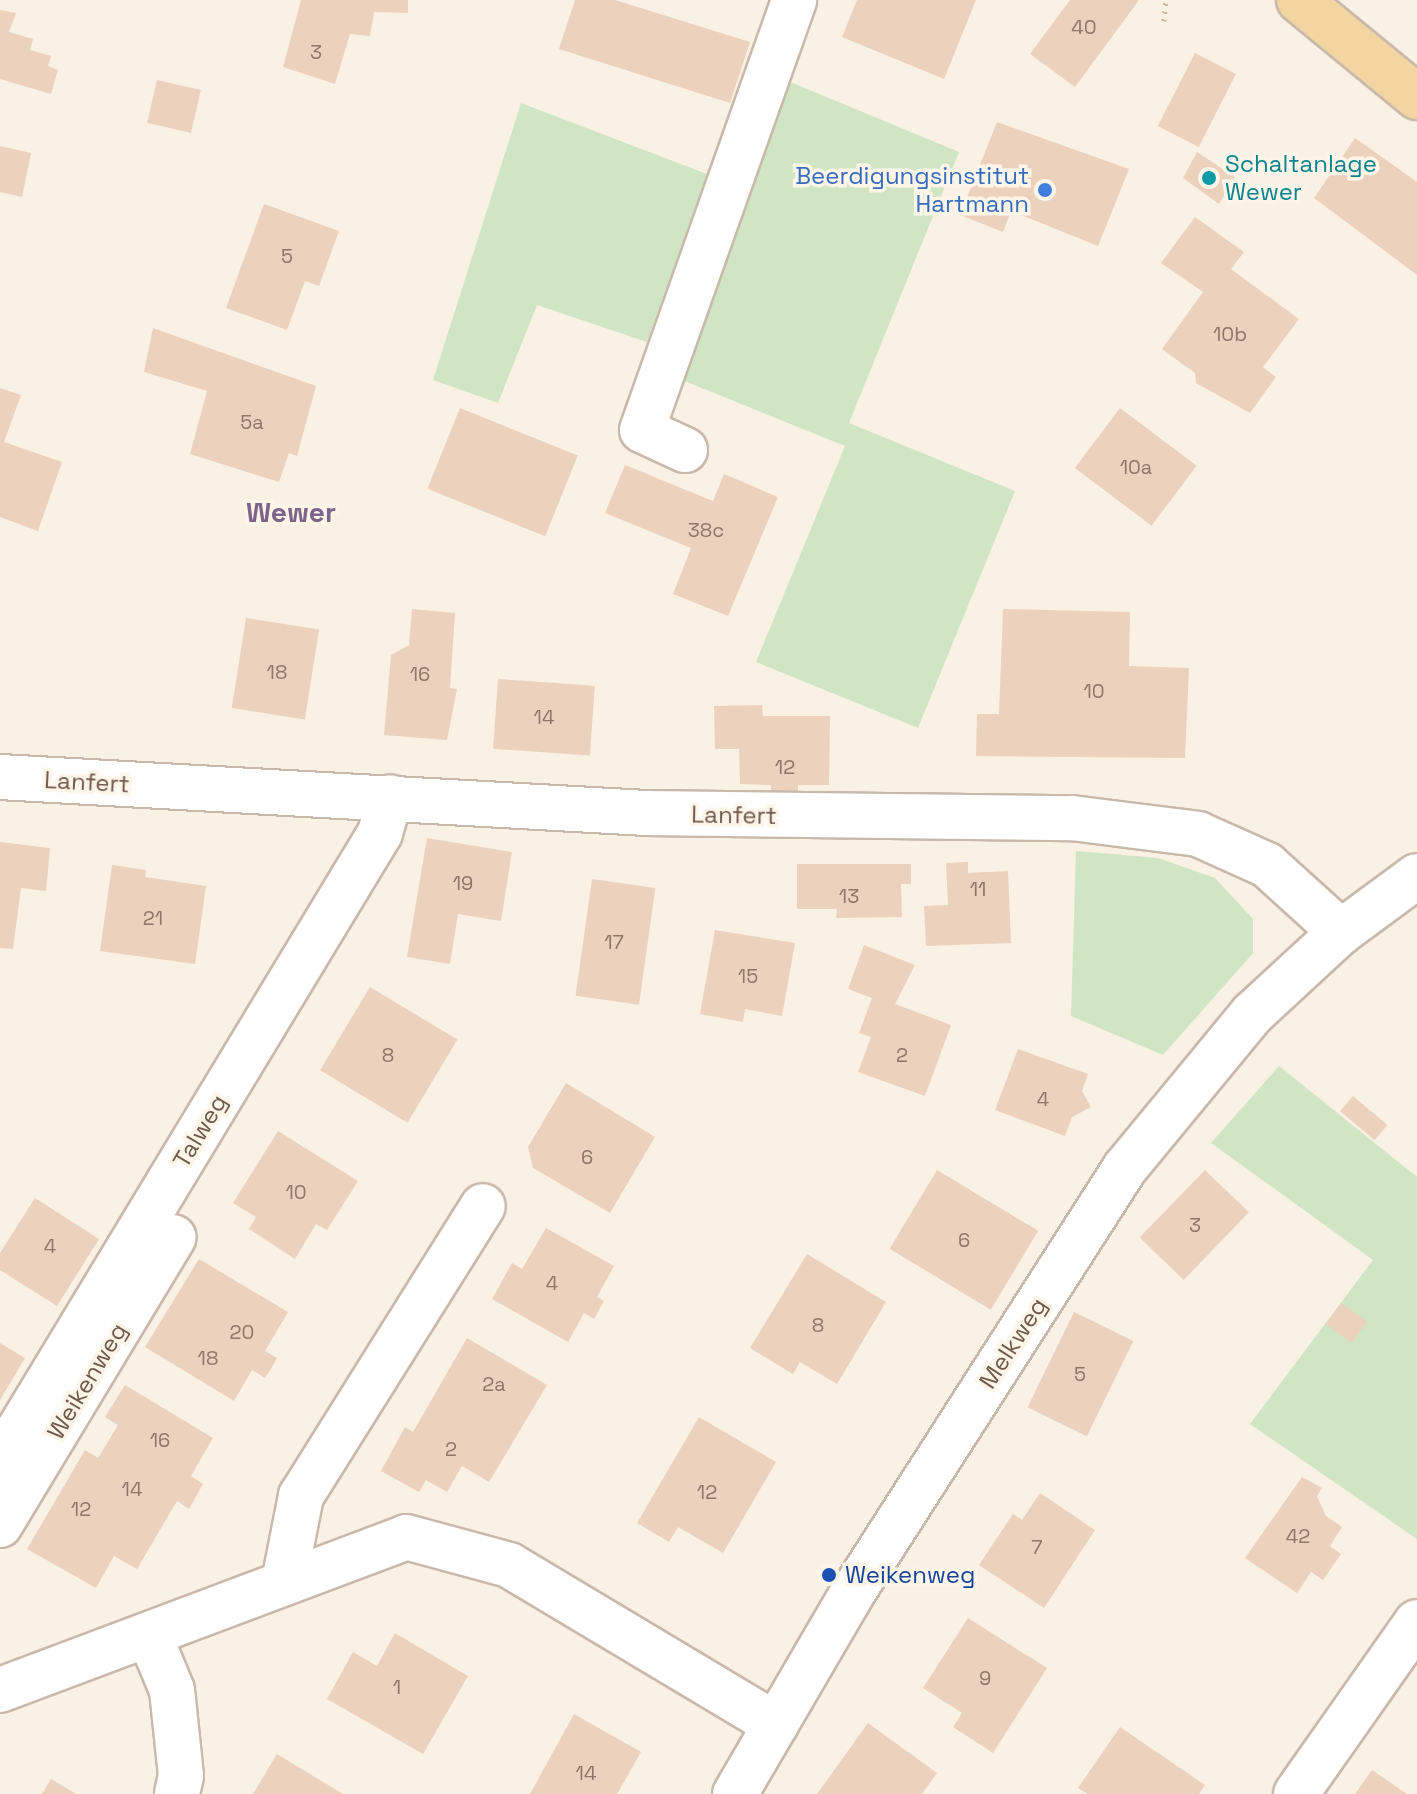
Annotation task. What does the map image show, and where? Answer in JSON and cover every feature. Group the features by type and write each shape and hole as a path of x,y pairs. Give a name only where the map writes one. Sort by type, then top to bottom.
{"main road":[{"path":"1299,0 1417,97"}],"street":[{"path":"685,450 642,430 794,0"},
{"name":"Lanfert","path":"0,777 645,813 1072,818 1198,834 1267,865 1341,932"},
{"name":"Talweg","path":"0,1461 380,833 390,797"},
{"path":"1341,932 1417,876"},
{"name":"Melkweg","path":"735,1794 853,1592 1125,1168 1252,1014 1341,932"},
{"path":"285,1577 301,1496 483,1206"},
{"name":"Weikenweg","path":"0,1525 174,1237"},
{"path":"0,1690 150,1637 285,1577 406,1537 509,1565 776,1725"},
{"path":"1296,1794 1417,1622"},
{"path":"150,1637 172,1690 181,1776 177,1794"}],"path":[{"path":"1164,21 1166,0"}],"green space":[{"path":"788,81 959,152 849,423 1015,491 918,728 756,662 845,446 682,380"},
{"path":"521,103 707,174 647,342 537,305 498,403 433,380"},
{"path":"1076,851 1158,858 1215,878 1253,919 1253,953 1163,1055 1071,1016"},
{"path":"1279,1066 1417,1177 1417,1539 1250,1424 1373,1260 1211,1143"}],"building":[{"path":"301,0 408,0 408,13 374,12 370,36 350,34 335,84 283,67"},
{"path":"575,0 615,0 750,42 730,103 559,49"},
{"path":"857,0 976,0 944,79 842,37"},
{"path":"1070,0 1139,0 1075,87 1030,54"},
{"path":"0,10 16,13 9,32 33,39 30,50 51,56 48,66 58,70 51,94 0,79"},
{"path":"1195,53 1236,74 1199,147 1158,126"},
{"path":"157,80 201,90 191,133 147,123"},
{"name":"Beerdigungsinstitut Hartmann","path":"997,122 1129,169 1098,246 1011,211 1003,232 960,215"},
{"path":"1355,138 1417,182 1417,275 1314,198"},
{"path":"0,146 31,153 22,197 0,192"},
{"name":"Schaltanlage Wewer","path":"1197,152 1235,177 1219,204 1183,178"},
{"path":"264,204 339,231 319,286 305,281 287,330 226,308"},
{"path":"1195,217 1244,252 1231,269 1299,319 1263,367 1276,377 1250,413 1196,383 1195,373 1162,349 1203,292 1161,263"},
{"path":"153,328 316,386 297,456 289,453 279,482 190,454 207,391 144,372"},
{"path":"0,388 21,395 4,442 62,462 38,531 0,517"},
{"path":"460,408 578,456 545,536 427,489"},
{"path":"1120,408 1197,466 1152,526 1075,468"},
{"path":"625,465 713,501 724,474 778,497 728,616 673,594 691,548 605,513"},
{"path":"412,609 455,613 450,688 457,689 447,740 384,735 391,655 409,645"},
{"path":"1003,609 1130,612 1129,666 1189,668 1185,758 976,756 977,714 999,714"},
{"path":"246,618 319,630 305,719 232,708"},
{"path":"498,679 595,686 590,756 493,749"},
{"path":"762,705 763,716 830,716 829,785 798,785 798,798 771,797 771,785 740,784 739,749 715,749 714,706"},
{"path":"427,838 512,852 501,921 458,914 450,964 407,957"},
{"path":"0,842 50,848 46,891 21,888 13,949 0,948"},
{"path":"968,862 968,873 1008,871 1011,943 926,946 924,906 948,905 946,863"},
{"path":"797,864 911,864 911,884 901,884 902,917 836,918 837,909 797,909"},
{"path":"112,865 146,870 145,877 206,886 195,964 100,951"},
{"path":"592,879 655,888 639,1005 576,996"},
{"path":"715,930 795,943 782,1016 745,1009 743,1022 700,1014"},
{"path":"864,945 915,965 895,1004 951,1025 925,1096 858,1072 871,1037 859,1033 872,998 848,989"},
{"path":"370,987 457,1040 407,1123 320,1070"},
{"path":"1018,1049 1088,1074 1082,1091 1091,1107 1072,1117 1065,1136 995,1110"},
{"path":"566,1083 655,1137 610,1213 533,1168 528,1147"},
{"path":"1353,1096 1387,1125 1375,1140 1340,1111"},
{"path":"278,1131 358,1181 327,1230 316,1224 295,1259 249,1229 256,1217 233,1203"},
{"path":"937,1170 1038,1231 991,1310 890,1249"},
{"path":"1205,1170 1249,1212 1184,1280 1140,1238"},
{"path":"35,1198 99,1239 57,1306 0,1270 0,1253"},
{"path":"546,1228 614,1266 597,1297 604,1301 594,1319 584,1313 568,1342 492,1299 512,1263 522,1269"},
{"path":"807,1254 886,1302 837,1384 800,1362 793,1374 750,1348"},
{"path":"199,1259 288,1312 265,1351 277,1358 271,1369 265,1378 252,1370 234,1401 145,1347"},
{"path":"1341,1303 1367,1322 1352,1343 1326,1324"},
{"path":"1074,1312 1133,1341 1087,1436 1028,1407"},
{"path":"467,1338 547,1385 489,1482 462,1466 447,1492 426,1480 419,1492 381,1471 405,1427 413,1432"},
{"path":"0,1343 25,1358 0,1400"},
{"path":"125,1385 213,1438 191,1476 203,1484 189,1509 177,1501 137,1569 114,1556 96,1588 27,1549 85,1450 98,1458 118,1425 105,1417"},
{"path":"699,1417 776,1462 723,1553 678,1527 669,1542 637,1523"},
{"path":"1302,1477 1322,1488 1317,1496 1326,1516 1342,1527 1330,1546 1341,1554 1323,1580 1311,1572 1297,1593 1245,1558"},
{"path":"1040,1493 1095,1530 1044,1608 979,1565 1013,1514 1022,1520"},
{"path":"968,1618 1047,1668 993,1753 953,1727 962,1713 923,1688"},
{"path":"395,1633 468,1676 423,1754 327,1699 353,1652 377,1666"},
{"path":"574,1714 641,1752 617,1794 530,1794"},
{"path":"868,1723 937,1773 922,1794 817,1794"},
{"path":"1120,1727 1205,1785 1199,1794 1088,1794 1078,1788"},
{"path":"277,1754 343,1794 253,1794"},
{"path":"1372,1770 1407,1794 1355,1794"},
{"path":"51,1779 76,1794 42,1794"}],"place":[{"name":"Schaltanlage Wewer","path":"1209,178"},
{"name":"Beerdigungsinstitut Hartmann","path":"1045,190"},
{"name":"Weikenweg","path":"829,1575"}],"district":[{"name":"Wewer","path":"291,512"}]}
